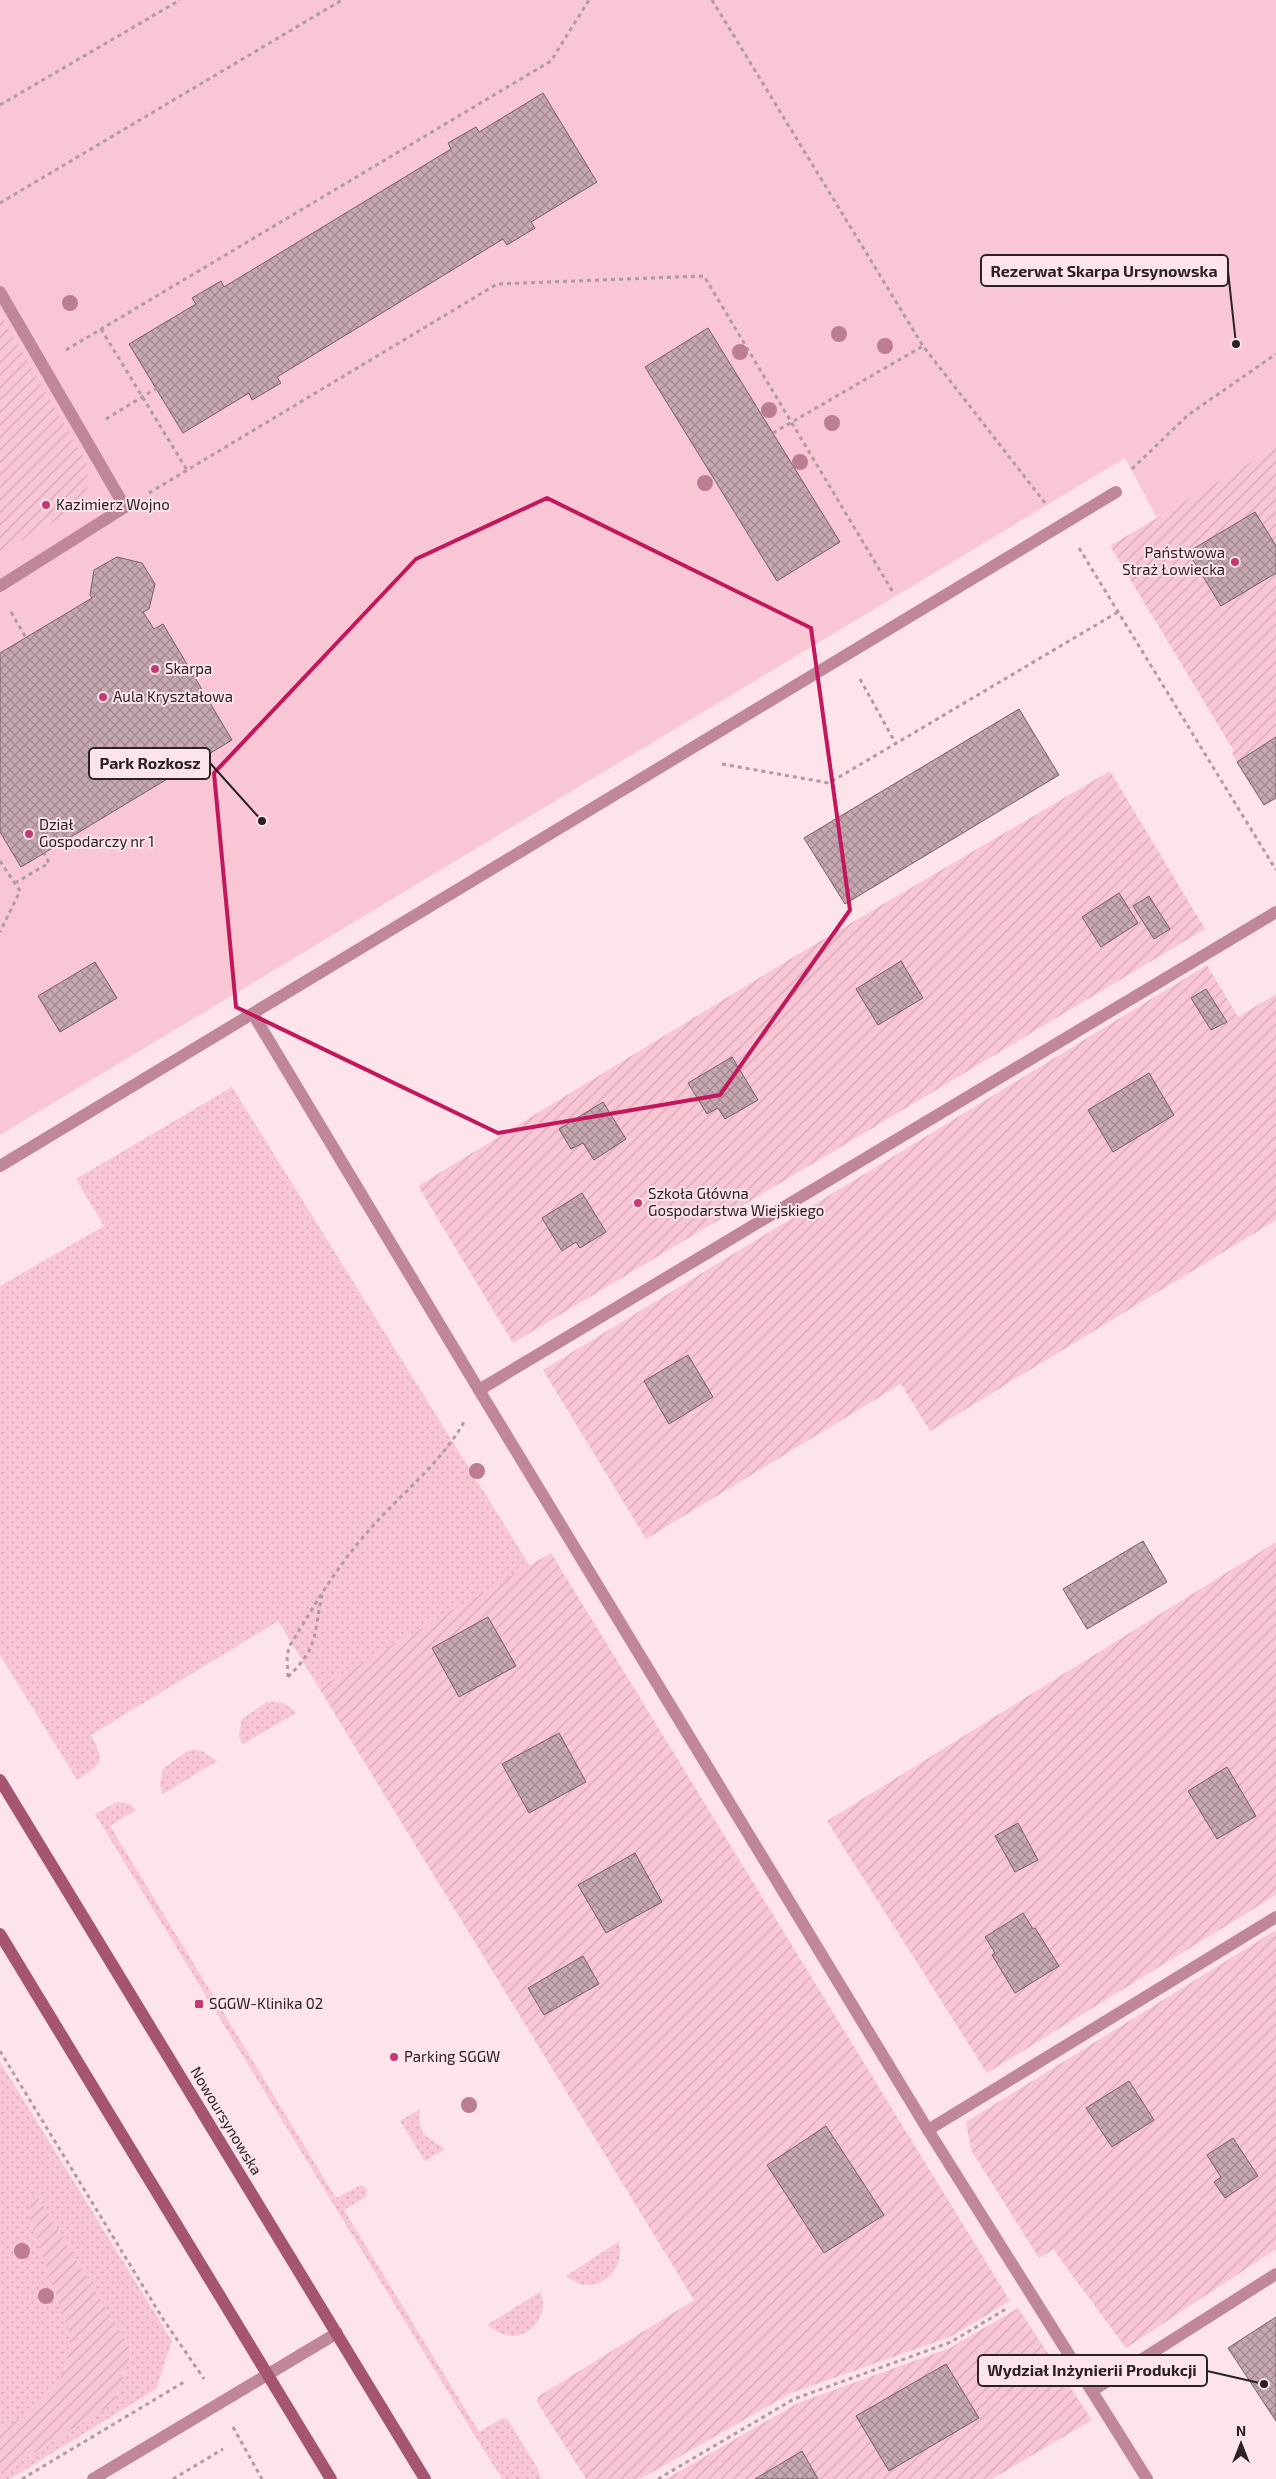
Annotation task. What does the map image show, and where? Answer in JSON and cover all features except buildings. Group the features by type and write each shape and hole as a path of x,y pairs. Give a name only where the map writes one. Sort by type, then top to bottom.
{"street":[{"path":"0,292 125,508 0,586"},
{"path":"0,1166 1116,492"},
{"path":"479,1390 1276,912"},
{"path":"253,1014 928,2130 1147,2479"},
{"name":"Nowoursynowska","path":"0,1780 425,2479"},
{"path":"928,2130 1276,1916"},
{"path":"0,1934 331,2479"},
{"path":"1092,2391 1276,2274"},
{"path":"93,2479 337,2333"}],"path":[{"path":"0,104 180,0"},
{"path":"0,202 342,0"},
{"path":"42,365 552,61 590,0"},
{"path":"712,0 923,346 1080,550 1276,870"},
{"path":"125,508 496,284 704,276 908,618"},
{"path":"101,330 187,470"},
{"path":"773,433 923,346"},
{"path":"1116,492 1132,470 1188,415 1276,354"},
{"path":"82,433 157,388"},
{"path":"9,609 26,638"},
{"path":"679,756 829,783 1118,612"},
{"path":"846,655 896,744"},
{"path":"15,883 49,863 44,853"},
{"path":"0,862 20,891 0,932"},
{"path":"323,1593 314,1643 308,1656 288,1677 287,1657 289,1647 323,1593 350,1553 371,1528 440,1457 459,1431 479,1390"},
{"path":"0,2050 163,2318 203,2377"},
{"path":"658,2479 794,2399 951,2342 1032,2294"},
{"path":"22,2479 184,2382"},
{"path":"234,2429 262,2479"},
{"path":"172,2479 223,2449"}],"highlighted area":[{"path":"547,498 811,628 850,910 720,1095 498,1133 236,1007 214,773 416,559"}],"shaded area":[{"path":"0,0 1276,0 1276,447 1157,518 1125,458 0,1135"},
{"path":"0,314 87,463 88,482 84,497 77,508 0,553"},
{"path":"1276,447 1276,737 1237,762 1232,753 1234,751 1110,546"},
{"path":"1110,771 1205,929 513,1343 418,1186 800,953"},
{"path":"1207,965 1238,1017 1276,994 1276,1220 930,1431 901,1384 646,1539 543,1370"},
{"path":"232,1087 530,1566 319,1688 278,1621 91,1735 100,1757 99,1762 97,1766 77,1780 0,1655 0,1286 104,1226 76,1179"},
{"path":"1276,1542 1276,1895 987,2073 827,1821"},
{"path":"551,1553 1010,2301 950,2337 791,2393 640,2479 586,2479 537,2402 539,2396 694,2300 319,1688"},
{"path":"267,1702 283,1703 296,1713 243,1744 239,1736 242,1719"},
{"path":"187,1751 202,1751 217,1761 163,1794 160,1785 163,1769"},
{"path":"117,1802 130,1804 136,1810 110,1826 336,2198 361,2185 367,2189 366,2197 344,2210 479,2432 503,2418 508,2420 538,2469 541,2479 502,2479 475,2436 95,1814"},
{"path":"1276,1930 1276,2249 1126,2348 1053,2249 1039,2258 971,2150 966,2122"},
{"path":"0,2062 172,2341 156,2389 10,2479 0,2479 0,2474 114,2403 132,2351 37,2195 69,2332 69,2354 62,2376 55,2385 27,2412 0,2433"},
{"path":"420,2109 419,2121 423,2134 445,2149 425,2161 400,2121"},
{"path":"37,2195 132,2351 114,2403 0,2474 0,2433 27,2412 55,2385 62,2376 69,2354 69,2332 31,2223 30,2204"},
{"path":"618,2242 620,2257 617,2265 602,2282 584,2285 566,2276"},
{"path":"540,2292 543,2299 541,2314 533,2326 521,2335 509,2336 487,2325"},
{"path":"1018,2308 1092,2420 992,2479 666,2479 798,2403 950,2348"}],"place":[{"name":"Rezerwat Skarpa Ursynowska","path":"1236,344"},
{"name":"Kazimierz Wojno","path":"46,505"},
{"name":"Państwowa Straż Łowiecka","path":"1235,562"},
{"name":"Skarpa","path":"155,669"},
{"name":"Aula Kryształowa","path":"103,697"},
{"name":"Park Rozkosz","path":"262,821"},
{"name":"Dział Gospodarczy nr 1","path":"29,834"},
{"name":"Szkoła Główna Gospodarstwa Wiejskiego","path":"638,1203"},
{"name":"SGGW-Klinika 02","path":"199,2004"},
{"name":"Parking SGGW","path":"394,2057"},
{"name":"Wydział Inżynierii Produkcji","path":"1264,2384"}]}
